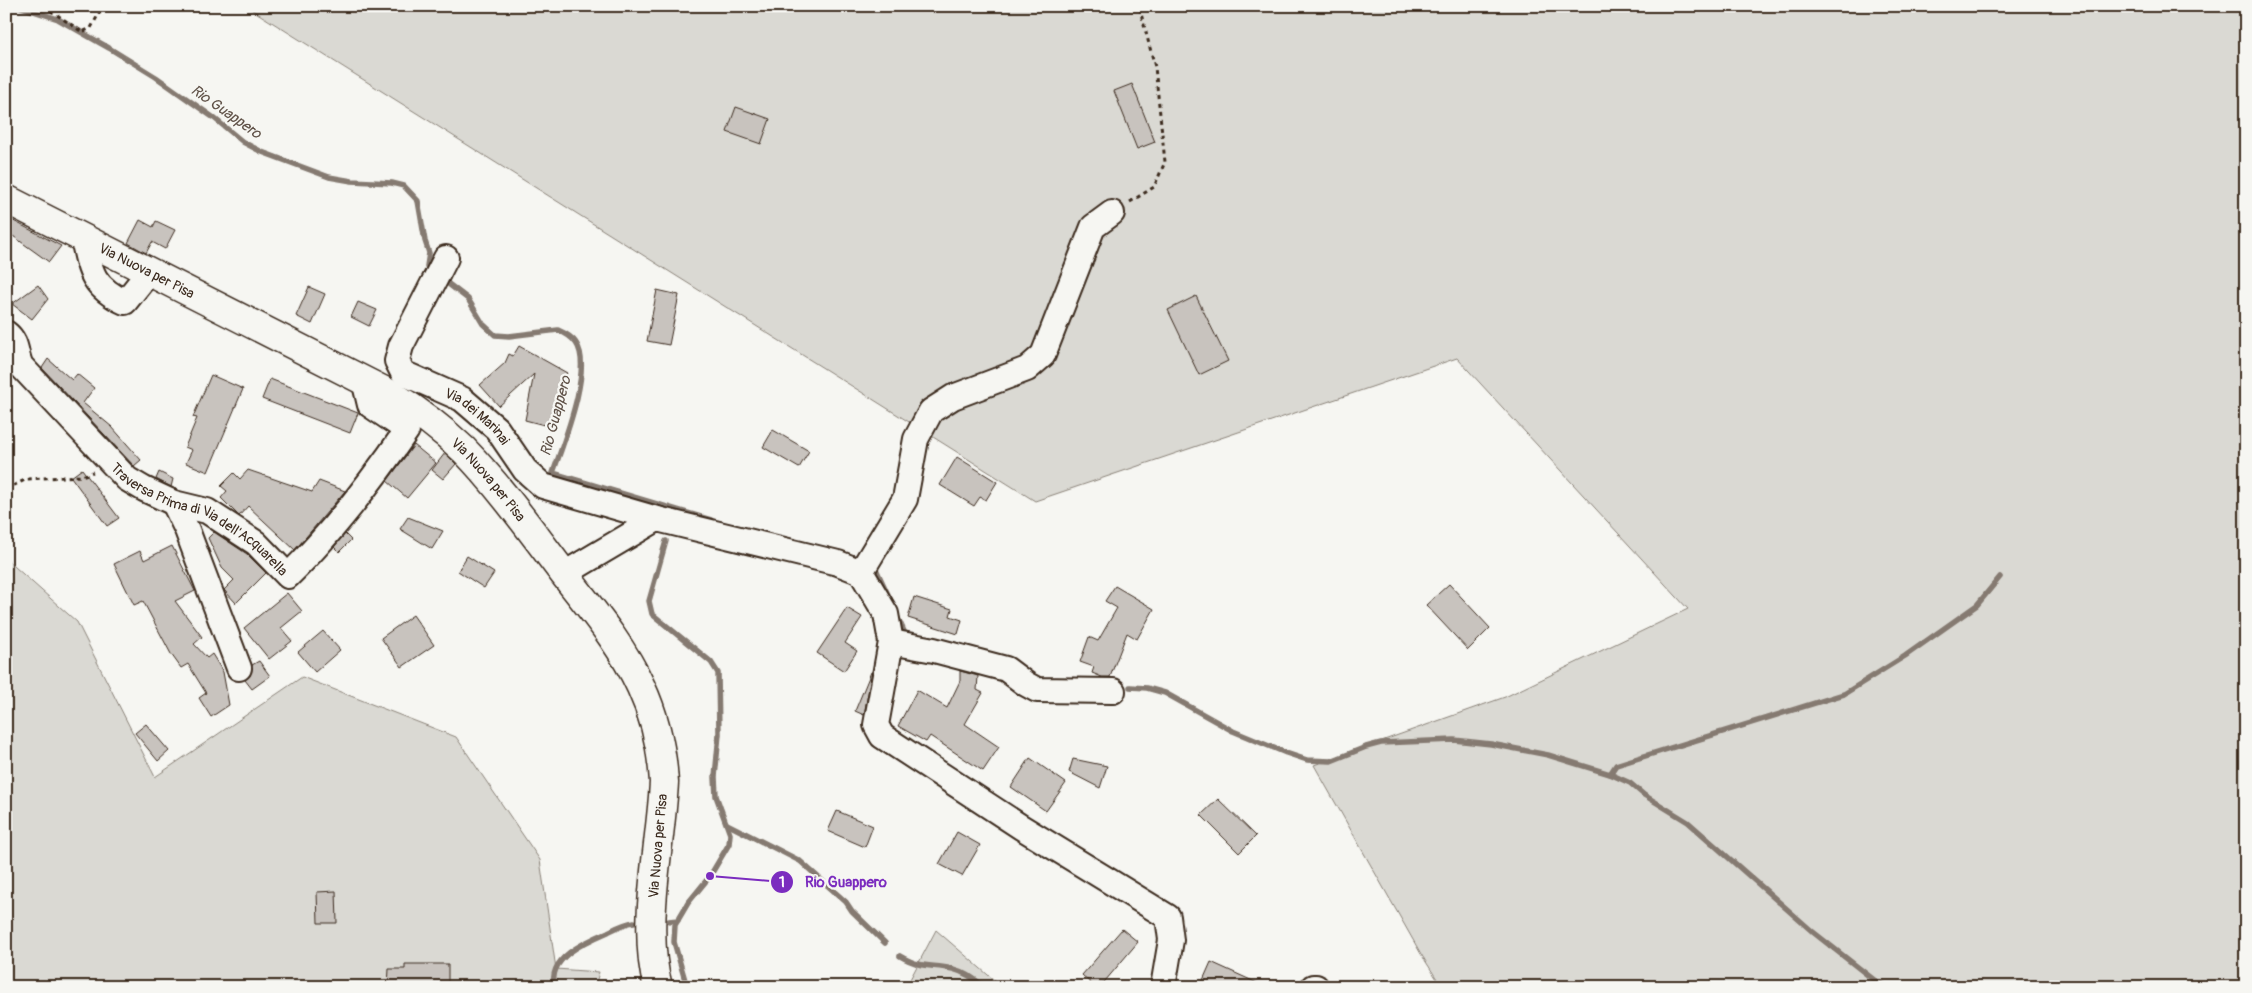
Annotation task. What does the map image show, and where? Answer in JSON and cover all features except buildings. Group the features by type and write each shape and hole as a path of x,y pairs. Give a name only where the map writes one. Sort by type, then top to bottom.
{"main road":[{"name":"Via Nuova per Pisa","path":"6,199 364,380 423,414 464,450 504,496 609,632 634,673 646,699 657,732 663,761 664,782 652,916 653,951 658,987"}],"street":[{"path":"1112,213 1093,227 1043,354 1027,369 953,397 931,411 916,439 905,499 861,572 886,614 890,642 876,725 882,736 1029,832 1168,917 1171,940 1163,987"},
{"path":"83,238 88,263 101,288 110,295 125,302 149,272"},
{"name":"Via dei Marinai","path":"446,258 401,346 397,361 403,373 462,399 497,429 526,470 543,486 657,519 838,563 861,572"},
{"name":"Traversa Prima di Via dell'Acquarella","path":"6,332 12,337 17,347 21,366 127,479 174,503 206,511 256,543 288,576 310,554 363,493 407,430 370,405 364,380"},
{"path":"174,503 188,530 239,668"},
{"path":"564,574 657,519"},
{"path":"890,642 934,650 1006,668 1037,690 1113,691"}],"path":[{"path":"44,6 82,32 91,28 103,6"},
{"path":"1112,213 1154,187 1165,162 1155,67 1139,6"},
{"path":"6,489 28,479 82,476 114,466"}],"shaded area":[{"path":"246,6 2246,6 2246,987 1442,987 1421,954 1314,765 1505,697 1688,609 1457,358 1035,501"},
{"path":"6,559 77,622 155,777 302,677 456,737 540,860 556,969 599,972 595,987 6,987"},
{"path":"936,930 1002,987 906,987"}],"waterway":[{"name":"Rio Guappero","path":"18,6 58,19 109,48 156,77 214,118 243,142 262,152 329,177 352,181 392,183 404,186 418,201 429,253 427,266 429,273"},
{"name":"Rio Guappero","path":"442,279 468,299 483,324 495,335 509,336 558,330 568,335 576,343 581,355 579,388 569,427 553,473 711,520"},
{"name":"Rio Guappero","path":"666,541 649,601 652,614 711,662 718,673 719,734 715,777 716,796 730,834 729,844 710,876 688,903 675,925 674,942 687,987"},
{"path":"876,569 890,599"},
{"path":"1610,774 1616,765 1844,694 1905,656 1977,605 2000,577"},
{"path":"896,614 907,638"},
{"path":"1130,687 1147,688 1165,693 1233,731 1307,760 1331,761 1381,743 1454,740 1491,744 1548,755 1610,774 1630,783 1644,795 1688,822 1813,932 1874,980 1887,987"},
{"path":"727,824 800,861 846,902 852,911 885,943"},
{"name":"Rio Guappero","path":"669,921 678,920"},
{"path":"555,987 554,977 557,967 570,952 590,940 627,923 634,922"},
{"path":"900,956 921,965 957,970 970,976 984,987"}],"place":[{"name":"Rio Guappero","path":"710,876"}]}
